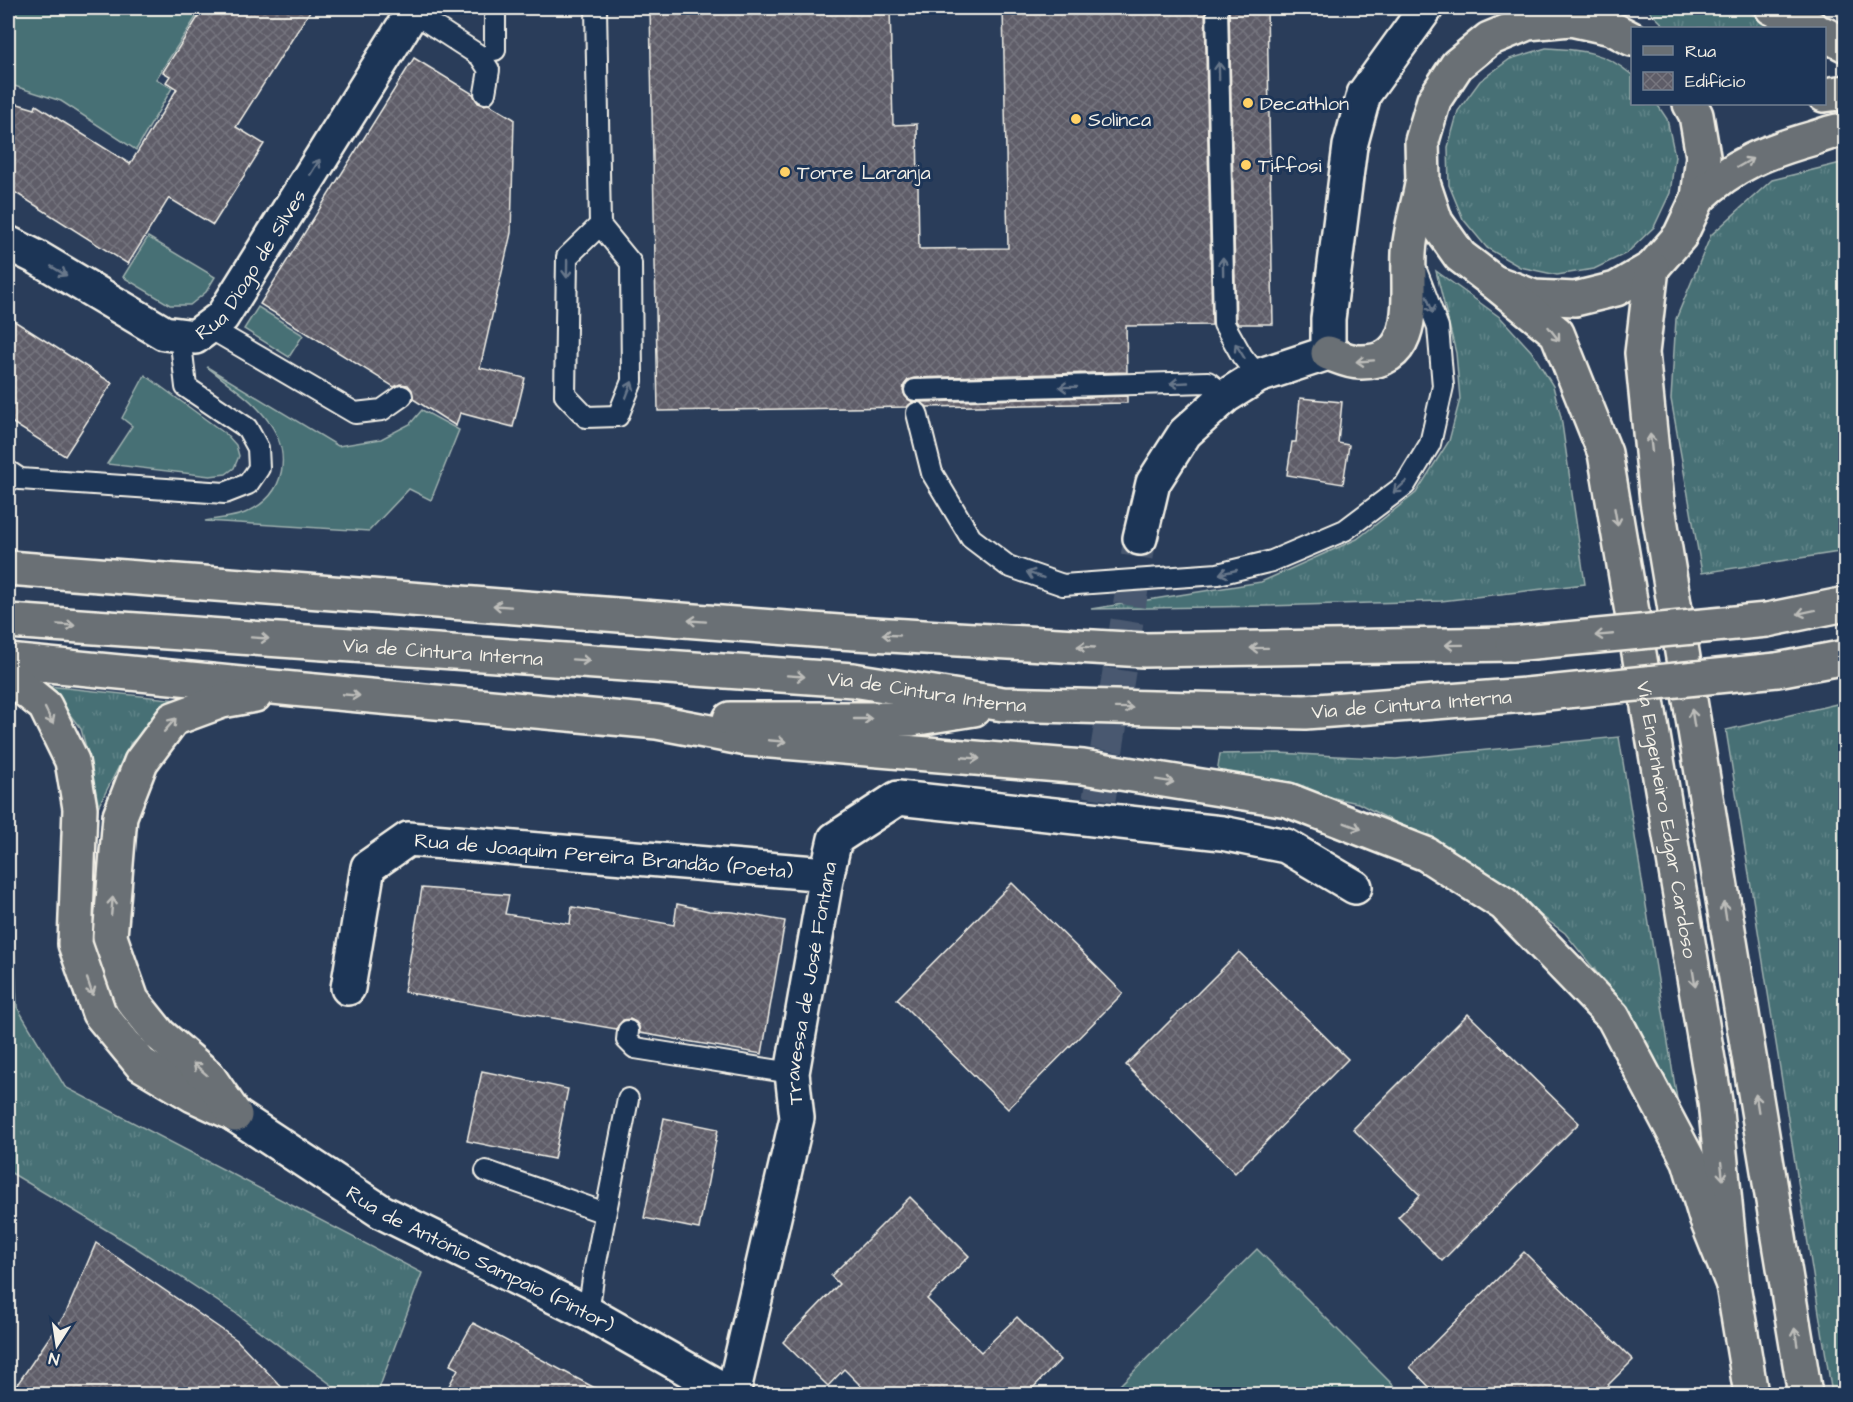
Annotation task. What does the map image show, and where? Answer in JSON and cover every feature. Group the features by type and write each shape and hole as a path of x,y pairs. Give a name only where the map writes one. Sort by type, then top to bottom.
{"main road":[{"path":"1490,39 1502,8"},
{"path":"1773,8 1811,27"},
{"path":"1328,353 1357,363 1384,360 1399,345 1409,318 1409,251 1423,183 1422,141 1434,100 1457,65 1490,39 1528,23 1570,19 1614,25"},
{"path":"1826,35 1845,45"},
{"path":"1826,95 1845,92"},
{"path":"1494,282 1534,297 1575,299 1616,289 1652,268 1680,236 1698,198 1703,156 1696,115 1691,105"},
{"path":"1698,198 1714,182 1748,160 1790,144 1845,130"},
{"name":"Via Engenheiro Edgar Cardoso","path":"1423,183 1436,222 1461,256 1557,333 1605,453 1715,1101 1733,1285 1751,1395"},
{"name":"Via Engenheiro Edgar Cardoso","path":"1652,268 1642,353 1657,501 1805,1395"},
{"path":"8,568 838,632 1144,650 1513,644 1767,620 1845,604"},
{"name":"Via de Cintura Interna","path":"8,621 853,680 1003,704 1305,712 1526,695 1777,670 1845,657"},
{"path":"8,661 657,722 747,739 1083,767 1288,800 1426,854 1504,904 1613,1017 1689,1161 1706,1218 1733,1285"},
{"path":"8,676 45,706 72,761 80,808 75,944 99,1013 141,1064 193,1095 235,1115"},
{"path":"235,1115 208,1076 160,1035 132,1000 110,936 120,816 141,762 173,718 222,701 293,689"},
{"path":"657,722 747,718 912,719 1003,704"}],"street":[{"path":"1140,538 1153,483 1185,434 1226,396 1258,376 1328,353 1328,319 1350,146 1364,94 1426,8"},
{"name":"Rua Diogo de Silves","path":"8,243 38,258 164,333 194,331 222,317 413,10"},
{"name":"Travessa de José Fontana","path":"732,1395 797,1118 792,1073 826,874 835,839 898,798 1097,809 1286,846 1355,887"},
{"name":"Rua de Joaquim Pereira Brandão (Poeta)","path":"348,988 368,867 408,839 826,874"},
{"name":"Rua de António Sampaio (Pintor)","path":"235,1115 382,1212 588,1313 732,1395"}],"lane":[{"path":"495,8 495,50"},
{"path":"596,8 600,225 631,263 632,381 618,416 586,417 565,395 567,257 600,225"},
{"path":"1217,8 1224,324 1242,356 1258,376"},
{"path":"413,10 480,56 489,70 485,93"},
{"path":"917,413 932,473 971,538 1008,566 1063,585 1218,574 1272,561 1344,530 1405,485 1430,444 1443,386 1438,327 1409,251"},
{"path":"8,471 20,479 225,493 248,484 259,468 258,447 247,428 186,387 194,331 356,413 382,410 402,396"},
{"path":"915,390 1208,382 1226,396"},
{"path":"628,1031 627,1040 635,1048 792,1073"},
{"path":"588,1313 628,1099"},
{"path":"486,1171 605,1214"}],"green space":[{"path":"8,8 202,8 156,79 172,88 136,150 61,101 8,84"},
{"path":"1646,8 1743,8 1773,27 1666,27"},
{"path":"1546,48 1602,56 1631,74 1631,105 1658,105 1667,119 1675,156 1670,193 1654,227 1627,253 1594,269 1557,275 1520,267 1487,248 1463,219 1449,185 1448,147 1458,111 1480,81 1510,59"},
{"path":"1845,162 1845,551 1702,573 1671,399 1676,319 1711,235 1772,180"},
{"path":"148,237 215,277 206,292 190,305 170,305 123,277"},
{"path":"1436,271 1501,318 1532,352 1553,386 1561,417 1585,584 1441,601 1091,609 1261,582 1357,539 1416,493 1449,441 1460,399 1456,353"},
{"path":"258,307 303,335 289,357 244,329"},
{"path":"207,367 338,446 381,439 410,424 422,410 459,430 431,500 409,489 369,531 205,521 240,515 259,505 270,495 277,484 282,458 275,431 266,418 254,404"},
{"path":"145,375 227,435 236,445 239,456 234,468 226,474 210,476 107,464 132,426 122,418"},
{"path":"48,686 179,700 131,743 96,811 92,769 81,729"},
{"path":"1845,702 1846,1394 1832,1394 1726,730"},
{"path":"1619,737 1678,1105 1627,1010 1565,933 1454,853 1358,803 1217,773 1220,754 1278,753 1396,759"},
{"path":"8,817 17,1007 65,1087 422,1273 377,1394 344,1394 234,1312 135,1247 8,1171"},
{"path":"1257,1249 1402,1394 1125,1394 1118,1387"}],"building":[{"path":"204,8 312,8 236,127 264,144 213,225 169,198 128,264 16,193 8,191 8,101 35,109 36,105 130,164 177,89 166,82 170,76 163,72"},
{"path":"650,8 890,8 893,125 917,124 919,249 1008,248 1003,8 1205,8 1212,325 1126,326 1127,372 914,378 908,380 904,385 905,396 913,402 907,407 658,411"},
{"path":"1229,8 1267,8 1273,324 1238,324 1236,321"},
{"path":"414,58 473,94 478,103 489,104 514,119 511,233 480,368 525,378 513,427 460,413 456,426 413,399 412,390 408,385 400,384 394,387 260,304"},
{"path":"8,317 112,383 65,456 8,420"},
{"path":"1127,396 1127,403 927,407 921,402"},
{"path":"1300,398 1342,402 1338,443 1349,445 1343,484 1287,475 1292,442 1296,442"},
{"path":"1012,883 1123,993 1008,1109 897,999"},
{"path":"422,888 509,895 505,914 570,924 572,907 674,925 677,904 709,911 733,912 785,921 762,1054 640,1033 639,1026 630,1019 623,1020 616,1029 404,992"},
{"path":"1239,952 1348,1059 1235,1173 1126,1065"},
{"path":"1468,1014 1579,1123 1442,1261 1398,1217 1420,1195 1353,1129"},
{"path":"482,1071 568,1089 554,1159 467,1141"},
{"path":"664,1118 718,1129 699,1229 644,1218"},
{"path":"910,1197 969,1256 927,1299 981,1352 1017,1317 1060,1360 1026,1395 870,1395 844,1369 828,1386 783,1342 839,1284 831,1276"},
{"path":"96,1243 237,1340 289,1395 10,1395 66,1313"},
{"path":"1524,1252 1633,1360 1598,1395 1437,1395 1410,1367"},
{"path":"473,1323 608,1395 444,1395 458,1369 450,1365"}],"tunnel":[{"path":"1099,799 1140,538"}],"place":[{"name":"Decathlon","path":"1248,103"},
{"name":"Solinca","path":"1076,119"},
{"name":"Tiffosi","path":"1246,165"},
{"name":"Torre Laranja","path":"785,172"}]}
